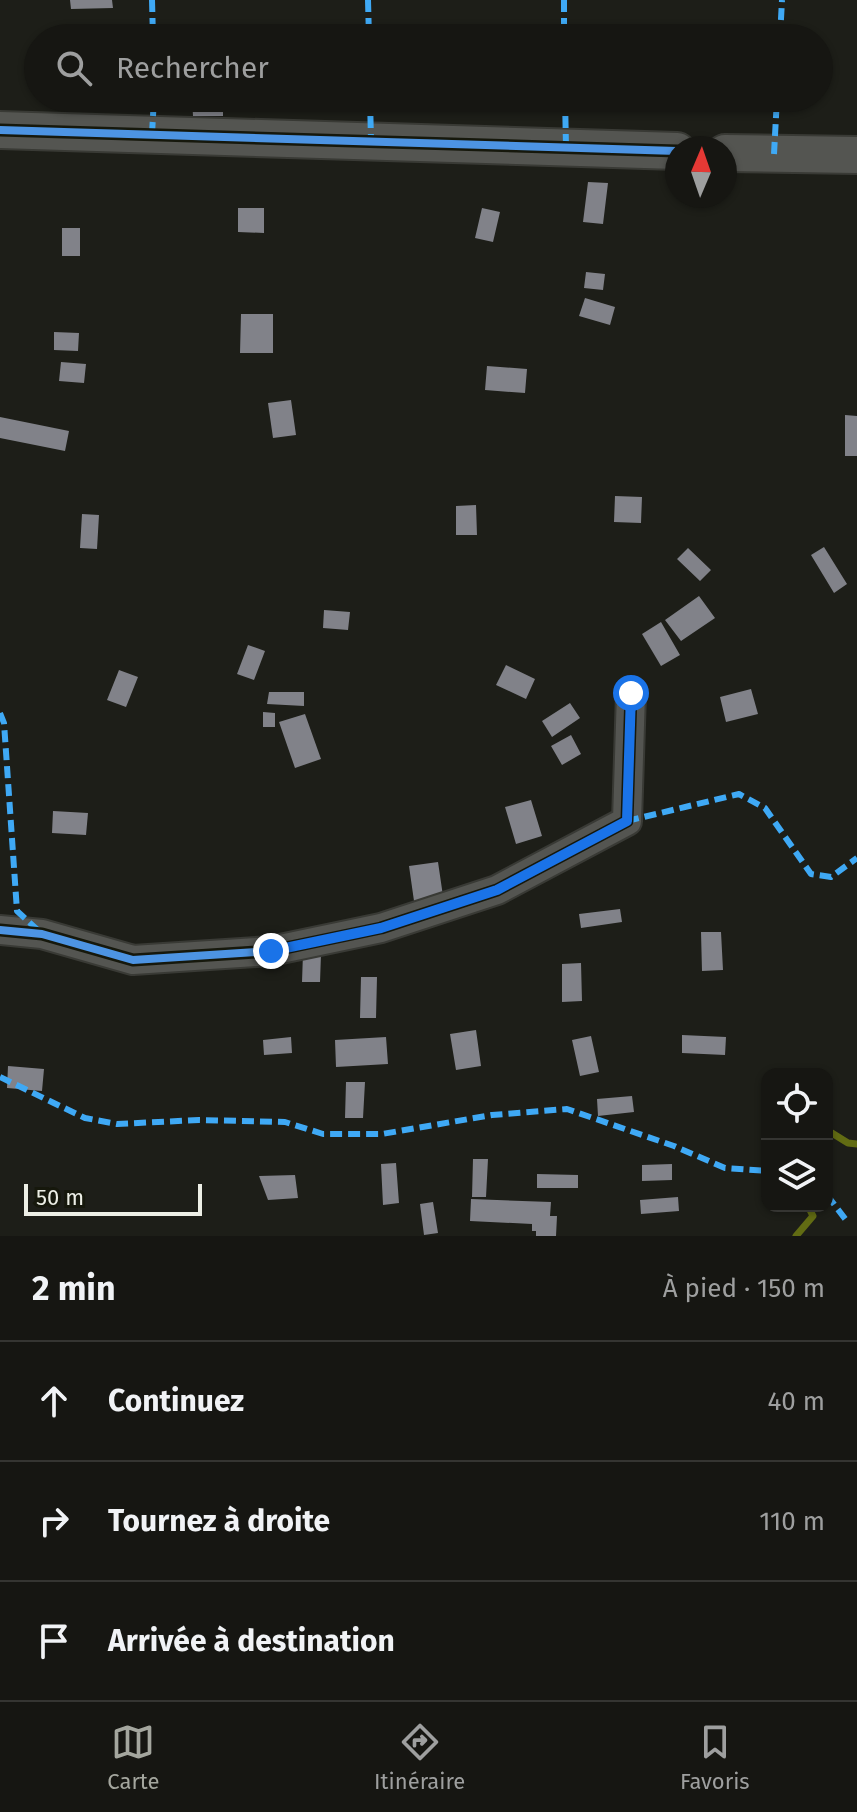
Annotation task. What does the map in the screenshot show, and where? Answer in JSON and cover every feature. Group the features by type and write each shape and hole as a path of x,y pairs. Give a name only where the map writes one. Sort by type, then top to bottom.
{"street":[{"path":"0,130 665,151"},
{"path":"737,153 857,155"},
{"path":"0,930 42,934 133,960 271,951 381,928 497,890 627,821 631,693"}],"building":[{"path":"70,0 112,0 113,8 71,9"},
{"path":"193,112 223,112 223,116 193,116"},
{"path":"588,182 608,183 603,224 583,222"},
{"path":"238,208 264,208 264,233 238,232"},
{"path":"482,208 500,212 493,242 475,238"},
{"path":"62,228 80,228 80,256 62,256"},
{"path":"586,272 605,274 603,290 584,288"},
{"path":"585,298 615,307 610,325 579,316"},
{"path":"241,314 273,314 273,353 240,353"},
{"path":"54,332 79,333 78,351 54,350"},
{"path":"61,362 86,364 84,383 59,381"},
{"path":"487,366 527,369 525,393 485,390"},
{"path":"291,400 296,435 273,438 268,403"},
{"path":"845,415 857,416 857,456 845,456"},
{"path":"0,417 69,431 65,451 0,438"},
{"path":"615,496 642,497 641,523 614,522"},
{"path":"476,505 477,535 456,535 456,506"},
{"path":"82,514 99,515 97,549 80,548"},
{"path":"824,547 847,584 834,593 811,555"},
{"path":"688,548 711,570 700,581 677,559"},
{"path":"699,596 715,618 681,641 665,620"},
{"path":"324,610 350,612 348,630 323,628"},
{"path":"661,622 680,655 661,666 642,634"},
{"path":"248,645 265,651 254,680 237,674"},
{"path":"506,665 535,679 526,699 496,685"},
{"path":"119,670 138,677 126,707 107,700"},
{"path":"751,689 758,714 726,722 720,697"},
{"path":"269,692 304,692 304,706 267,704"},
{"path":"570,703 580,718 552,737 542,721"},
{"path":"263,712 275,713 275,727 263,727"},
{"path":"305,714 321,759 295,768 279,722"},
{"path":"571,735 581,754 562,765 551,746"},
{"path":"531,800 542,836 516,844 505,807"},
{"path":"53,811 88,813 86,835 52,833"},
{"path":"438,862 443,896 414,901 409,866"},
{"path":"620,909 622,922 581,928 579,914"},
{"path":"701,932 721,932 723,970 702,971"},
{"path":"303,953 321,954 320,982 302,982"},
{"path":"581,963 582,1001 562,1002 562,964"},
{"path":"361,977 377,977 376,1018 360,1018"},
{"path":"476,1030 481,1066 456,1070 450,1034"},
{"path":"682,1035 726,1037 725,1055 682,1053"},
{"path":"591,1036 599,1072 580,1076 572,1040"},
{"path":"291,1037 292,1053 264,1055 263,1040"},
{"path":"386,1037 388,1064 336,1067 335,1040"},
{"path":"8,1066 44,1069 42,1091 7,1088"},
{"path":"346,1082 365,1082 363,1118 345,1118"},
{"path":"632,1096 634,1112 598,1116 597,1099"},
{"path":"473,1159 488,1159 486,1197 472,1197"},
{"path":"396,1163 399,1203 383,1205 381,1164"},
{"path":"672,1164 672,1180 642,1181 642,1165"},
{"path":"537,1174 578,1175 578,1188 537,1188"},
{"path":"295,1175 298,1198 268,1200 259,1176"},
{"path":"678,1197 679,1211 641,1214 640,1200"},
{"path":"471,1199 551,1202 550,1216 557,1216 556,1236 536,1236 532,1224 470,1221"},
{"path":"433,1202 438,1233 424,1235 420,1204"}],"waterway":[{"path":"833,1134 848,1143 857,1144"},
{"path":"796,1236 813,1216 811,1212"}],"marked path":[{"path":"152,0 153,24"},
{"path":"368,0 369,24"},
{"path":"564,0 564,24"},
{"path":"781,24 782,0"},
{"path":"152,134 153,112"},
{"path":"370,112 371,141"},
{"path":"565,112 566,147"},
{"path":"774,154 776,112"},
{"path":"0,713 4,723 17,911 41,933"},
{"path":"627,821 739,794 765,808 811,874 831,877 857,858"},
{"path":"0,1077 85,1118 117,1124 199,1120 285,1122 323,1134 382,1134 492,1115 567,1109 674,1146 725,1168 761,1171"},
{"path":"833,1203 846,1220"}],"cycle path":[{"path":"0,130 665,151"},
{"path":"0,930 42,934 133,960 271,951 381,928 497,890 627,821 631,693"}],"route":[{"path":"271,951 381,928 497,890 627,821 631,693"}]}
